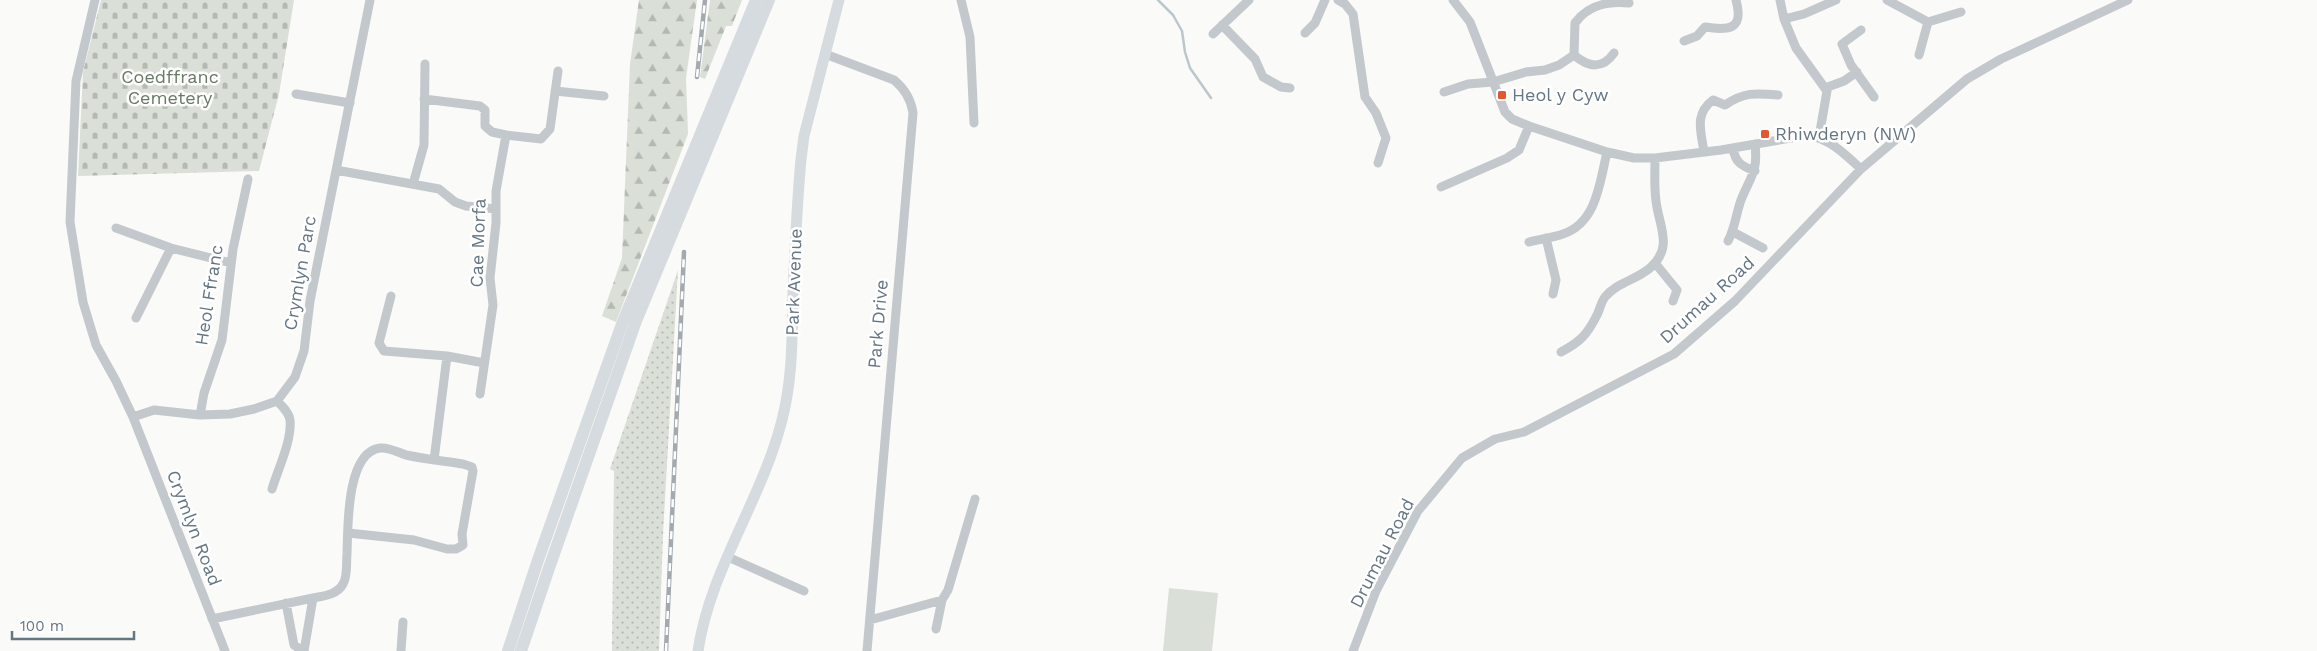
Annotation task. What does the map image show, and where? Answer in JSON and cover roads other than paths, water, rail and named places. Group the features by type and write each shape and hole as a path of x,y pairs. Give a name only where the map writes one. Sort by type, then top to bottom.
{"highway":[{"path":"508,651 538,560 622,324 756,0"},
{"path":"522,651 549,568 636,321 768,0"}],"main road":[{"name":"Park Avenue","path":"698,651 707,610 766,468 782,420 791,376 801,159 804,136 839,0"}],"street":[{"name":"Crymlyn Road","path":"95,0 76,81 70,222 83,302 96,345 116,381 132,417 225,651"},
{"name":"Crymlyn Parc","path":"277,401 295,377 304,351 310,301 370,0"},
{"path":"961,0 970,37 974,123"},
{"path":"1213,34 1249,0"},
{"path":"1305,33 1315,23 1326,0"},
{"path":"1338,0 1345,4 1353,14 1365,97 1376,113 1386,138 1378,163"},
{"path":"1453,0 1470,22 1493,82 1506,112 1512,119 1608,152 1634,158 1655,158 1704,152 1808,135 1819,137 1836,146 1861,169"},
{"path":"1684,41 1697,36 1705,27 1726,30 1737,23 1740,15 1736,0"},
{"path":"1780,0 1784,19 1796,48 1825,88 1826,99 1819,137"},
{"path":"1784,19 1818,4 1836,0"},
{"path":"1887,0 1928,22 1961,12"},
{"name":"Drumau Road","path":"1353,651 1376,591 1418,511 1462,458 1495,438 1524,432 1674,354 1735,300 1861,169 1967,79 2001,59 2128,0"},
{"path":"1574,55 1575,23 1579,16 1600,4 1615,1 1629,3"},
{"path":"1919,55 1928,22"},
{"path":"1222,25 1255,58 1263,77 1281,87 1290,88"},
{"path":"1861,30 1842,44 1851,65 1874,97"},
{"path":"1574,55 1589,64 1599,65 1608,62 1614,53"},
{"name":"Park Drive","path":"825,54 894,80 909,97 913,113 867,651"},
{"path":"1444,92 1468,84 1493,82 1526,72 1544,70 1559,65 1574,55"},
{"path":"413,184 424,145 425,64"},
{"path":"424,100 484,108 485,126 492,132 541,139 547,135 550,129 558,71"},
{"path":"1825,88 1844,81 1857,72"},
{"path":"556,90 604,96"},
{"path":"1704,152 1700,119 1704,107 1713,100 1725,105 1739,96 1756,93 1778,95"},
{"path":"296,94 350,103"},
{"path":"1441,187 1507,158 1519,150 1529,126"},
{"name":"Cae Morfa","path":"480,394 493,305 490,278 496,223 496,192 506,135"},
{"path":"1728,241 1733,232 1741,199 1755,171 1754,144"},
{"path":"1733,148 1735,160 1755,171"},
{"path":"1529,242 1565,234 1582,223 1594,204 1608,152"},
{"path":"1561,352 1578,343 1590,329 1604,298 1614,289 1647,270 1655,263 1663,249 1664,234 1656,200 1655,158"},
{"path":"336,170 439,189 455,202 466,206 496,209"},
{"name":"Heol Ffranc","path":"200,415 204,393 222,340 230,263 248,179"},
{"path":"116,228 171,248 230,263"},
{"path":"1733,232 1763,248"},
{"path":"1546,238 1556,280 1554,294"},
{"path":"136,318 171,248"},
{"path":"1655,263 1677,290 1673,301"},
{"path":"391,296 380,337 380,348 384,351 447,356 484,363"},
{"path":"434,460 447,356"},
{"path":"132,417 154,410 200,415 230,414 254,409 277,401 287,411 290,420 286,448 272,489"},
{"path":"212,619 333,593 343,584 346,573 348,533 356,469 361,460 370,451 380,448 391,449 404,454 472,467 473,471 462,534 463,545 456,549 448,549 414,540 348,533"},
{"path":"936,629 942,600 948,590 975,499"},
{"path":"728,557 804,591"},
{"path":"286,603 294,645 304,651 312,598"},
{"path":"870,620 942,600"},
{"path":"401,651 403,622"}],"waterway":[{"path":"1158,0 1173,15 1182,31 1185,52 1190,68 1211,98"}],"railway":[{"path":"697,77 705,0"},
{"path":"666,651 684,252"}],"place":[{"name":"Heol y Cyw","path":"1502,95"},
{"name":"Rhiwderyn (NW)","path":"1765,134"}],"park label":[{"name":"Coedffranc Cemetery","path":"170,87"}]}
